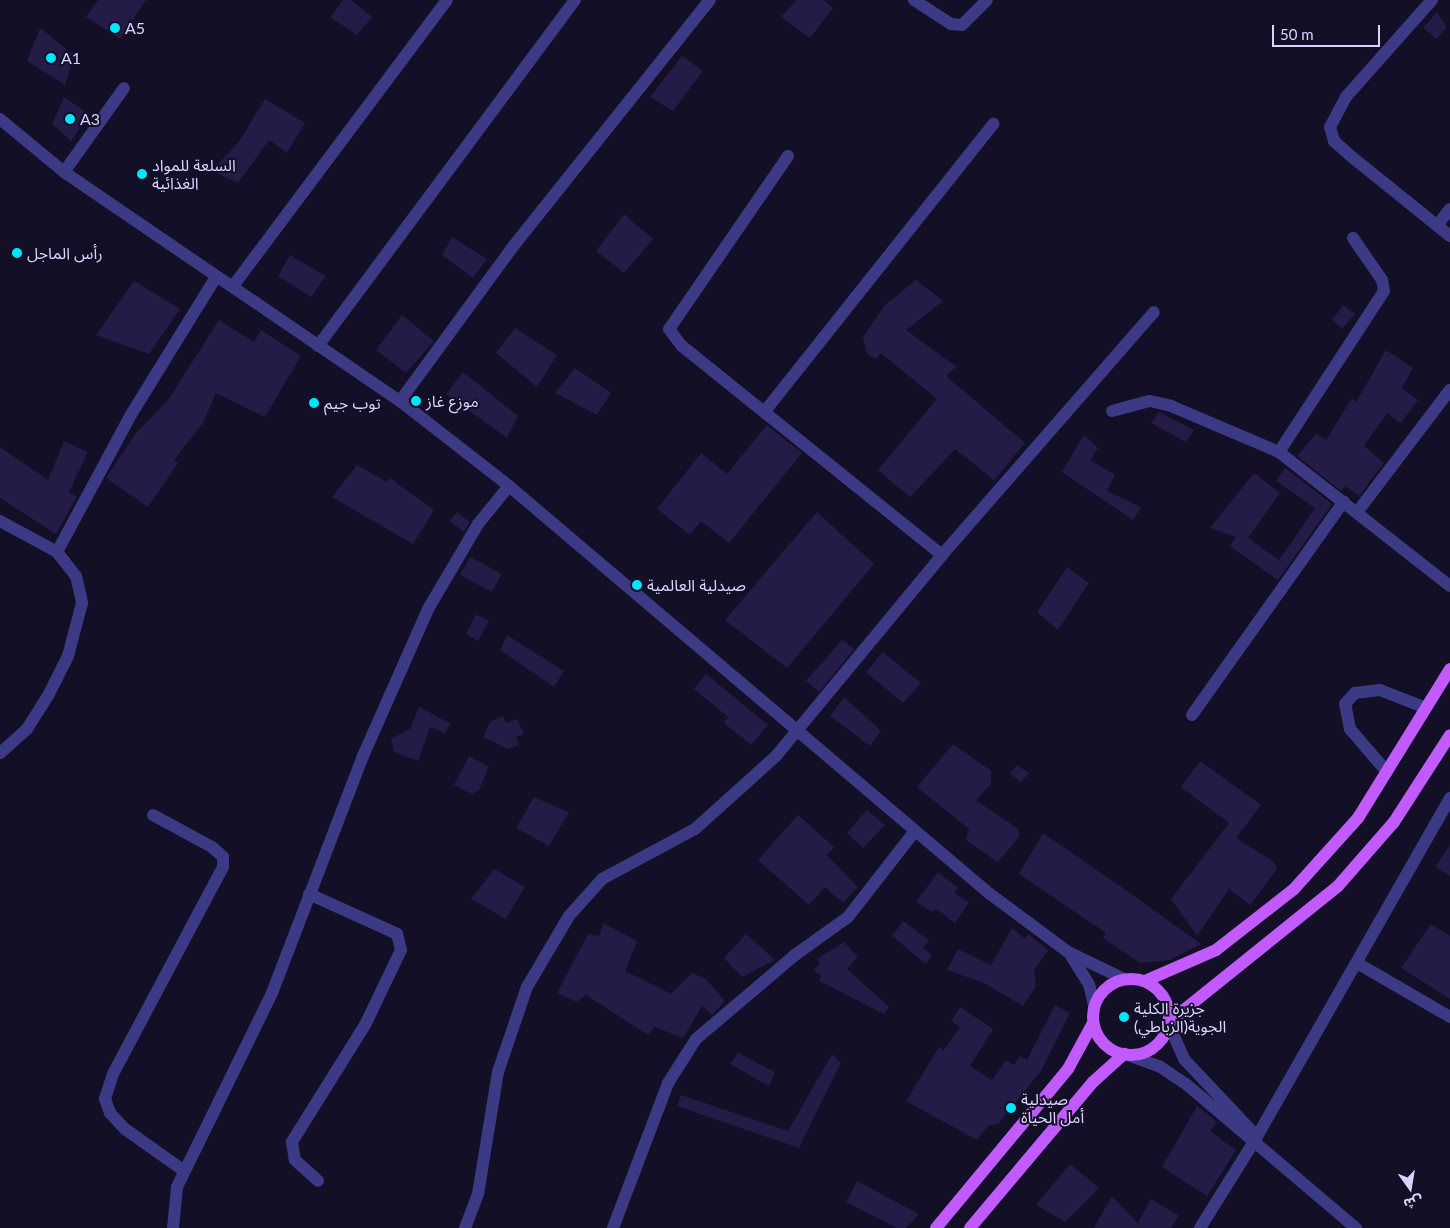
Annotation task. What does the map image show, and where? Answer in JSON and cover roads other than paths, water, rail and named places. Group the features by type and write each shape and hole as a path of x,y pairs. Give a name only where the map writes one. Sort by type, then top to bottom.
{"main road":[{"path":"936,1228 1068,1069 1093,1023 1094,1006 1105,988 1124,979 1145,981 1216,950 1266,915 1340,840 1387,772 1450,669"},
{"path":"970,1228 1093,1082 1126,1055 1154,1048 1169,1024 1338,886 1394,822 1450,735"},
{"path":"1145,981 1164,997 1169,1024"},
{"path":"1093,1023 1107,1046 1126,1055"}],"street":[{"path":"233,286 447,0"},
{"path":"318,346 575,0"},
{"path":"400,401 515,244 710,0"},
{"path":"914,0 951,24 962,25 987,0"},
{"path":"1432,0 1346,98 1330,128 1334,141 1450,236"},
{"path":"64,172 124,88"},
{"path":"0,119 64,172 400,401 509,486 800,731 915,831 1068,952 1124,979"},
{"path":"765,411 993,124"},
{"path":"788,156 669,329 682,346 942,555"},
{"path":"1437,226 1450,209"},
{"path":"1279,452 1384,291 1382,280 1353,238"},
{"path":"57,552 132,413 216,277"},
{"path":"465,1228 479,1186 498,1072 527,987 569,916 602,879 696,828 800,731 942,555 1154,312"},
{"path":"1358,512 1450,390"},
{"path":"1112,410 1150,401 1171,406 1279,452 1344,501 1450,586"},
{"path":"172,1228 171,1212 184,1171 272,993 308,894 428,609 478,524 509,486"},
{"path":"1192,715 1344,501"},
{"path":"0,521 57,552 81,589 82,603 68,656 27,728 0,753"},
{"path":"1387,772 1350,729 1345,704 1356,693 1380,690 1426,708"},
{"path":"1200,1228 1256,1138 1450,798"},
{"path":"153,815 212,847 223,857 223,867 113,1074 105,1099 110,1113 125,1129 184,1171"},
{"path":"613,1228 668,1083 696,1039 795,955 848,917 915,831"},
{"path":"308,894 396,934 401,950 365,1025 292,1142 295,1160 318,1181"},
{"path":"1068,952 1086,978 1094,1006"},
{"path":"1357,963 1450,1018"},
{"path":"1169,1024 1184,1059 1256,1138"},
{"path":"1126,1055 1174,1075 1256,1138 1356,1228"}],"place":[{"name":"A5","path":"115,28"},
{"name":"A1","path":"51,58"},
{"name":"A3","path":"70,119"},
{"name":"السلعة للمواد الغذائية","path":"142,174"},
{"name":"رأس الماجل","path":"17,253"},
{"name":"موزع غاز","path":"416,401"},
{"name":"توب جيم","path":"314,403"},
{"name":"صيدلية العالمية","path":"637,585"},
{"name":"جزيرة الكلية الجوية(الزباطي)","path":"1124,1017"},
{"name":"صيدلية أمل الحياة","path":"1011,1108"}]}
